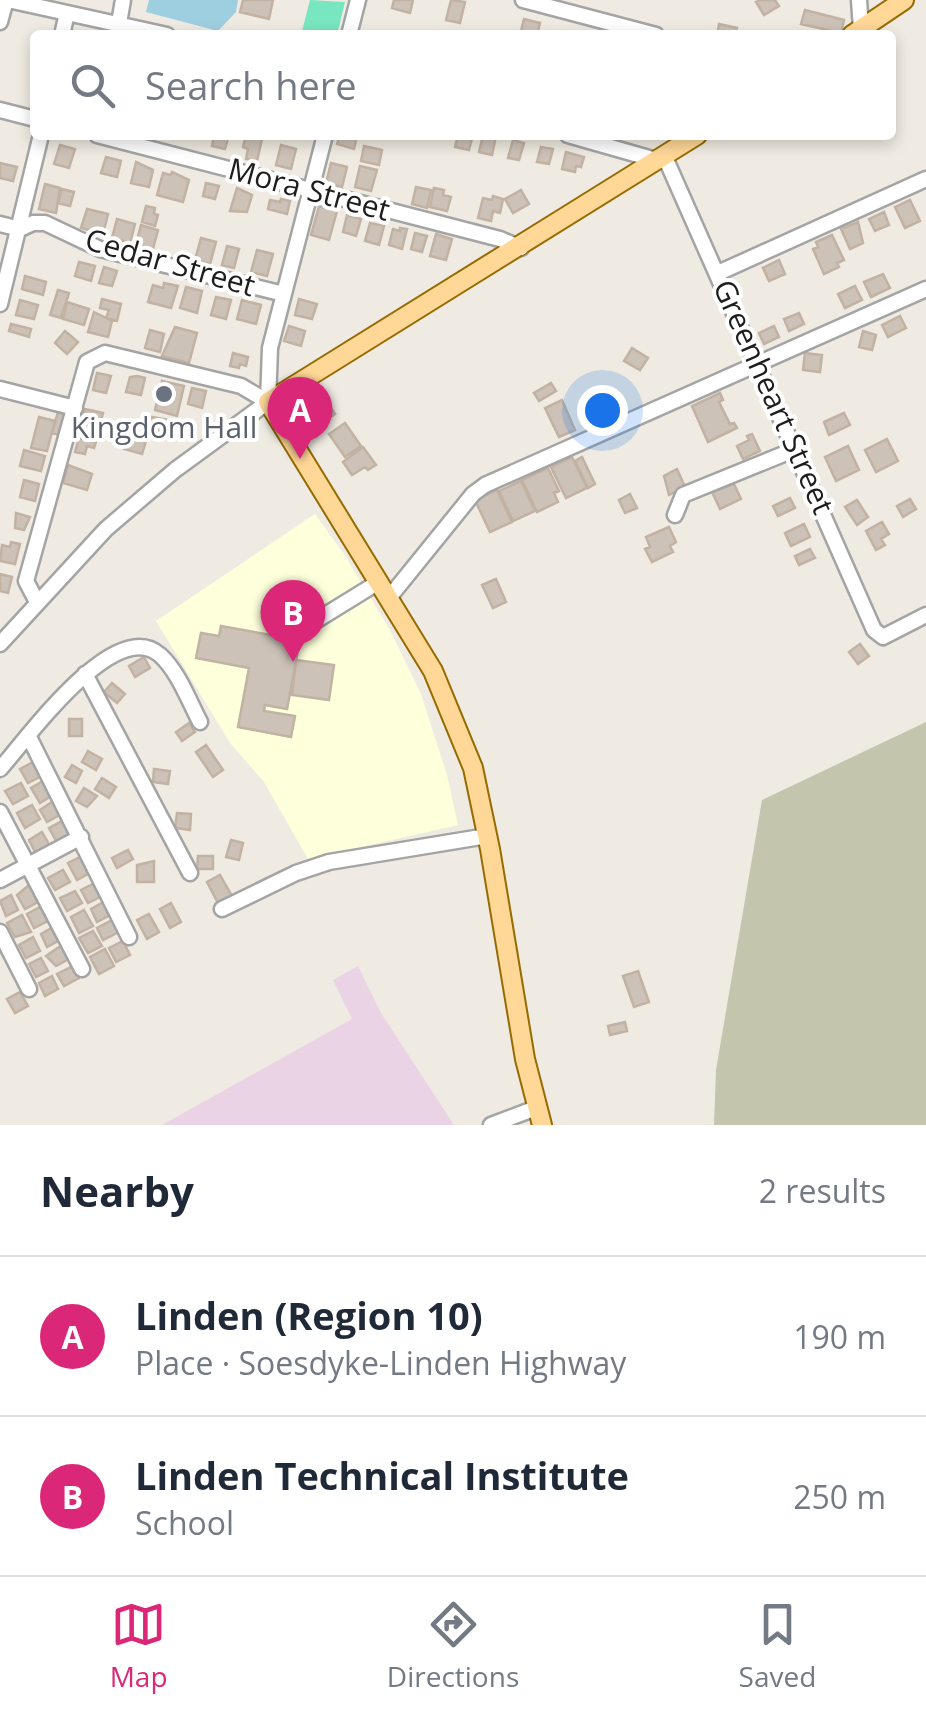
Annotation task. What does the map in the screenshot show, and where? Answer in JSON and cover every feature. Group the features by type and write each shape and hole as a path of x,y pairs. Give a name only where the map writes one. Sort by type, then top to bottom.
{"main road":[{"path":"860,30 904,0"},
{"path":"539,1117 472,768 433,671 268,402 689,140"}],"street":[{"path":"0,22 7,0 147,30"},
{"path":"118,23 123,0"},
{"path":"350,30 358,0"},
{"path":"523,0 637,30"},
{"path":"857,30 859,0"},
{"path":"63,30 67,13"},
{"path":"0,110 30,118"},
{"path":"0,304 40,140"},
{"name":"Mora Street","path":"117,140 520,248"},
{"path":"268,402 270,348 324,140"},
{"path":"588,140 660,158"},
{"name":"Greenheart Street","path":"660,158 718,273 874,630 883,637 926,615"},
{"path":"718,273 926,178"},
{"name":"Cedar Street","path":"0,224 20,229 33,222 46,222 100,249 284,294"},
{"path":"388,599 473,494 485,485 926,289"},
{"path":"37,602 26,581 86,362 105,352 241,386 268,402"},
{"path":"0,390 75,408"},
{"path":"0,644 106,529 175,470 268,402"},
{"path":"675,515 682,495 796,449"},
{"path":"309,625 376,583"},
{"path":"0,770 85,674 110,654 126,648 142,646 157,652 169,665 200,722"},
{"path":"85,674 190,873"},
{"path":"28,737 129,937"},
{"path":"0,812 82,968"},
{"path":"0,880 81,836"},
{"path":"222,909 296,872 329,862 487,836"},
{"path":"0,932 29,989"},
{"path":"491,1125 539,1117"}],"shaded area":[{"path":"315,514 390,630 421,694 447,775 458,825 308,859 264,782 230,743 156,621"},
{"path":"926,722 926,1125 714,1125 716,1070 762,800"},
{"path":"358,966 381,1013 454,1125 162,1125 352,1019 333,980"}],"green space":[{"path":"310,0 345,2 338,30 302,30"}],"water":[{"path":"149,0 238,0 236,12 219,30 146,12"}],"building":[{"path":"243,0 273,0 269,19 240,12"},
{"path":"394,0 413,0 410,13 392,8"},
{"path":"451,0 465,2 460,23 446,20"},
{"path":"775,0 779,6 764,15 756,2"},
{"path":"805,10 844,20 842,30 801,24"},
{"path":"524,19 540,23 538,30 521,30"},
{"path":"719,24 737,28 736,30 718,30"},
{"path":"213,140 228,140 225,149 212,146"},
{"path":"245,140 262,140 257,161 246,159 248,149 243,147"},
{"path":"338,140 356,140 354,149 337,144"},
{"path":"457,140 472,140 469,150 455,147"},
{"path":"482,140 495,140 492,155 479,152"},
{"path":"513,140 524,143 519,160 508,158"},
{"path":"60,145 75,149 69,168 54,164"},
{"path":"281,145 296,149 291,169 276,165"},
{"path":"364,146 382,150 379,165 361,161"},
{"path":"541,147 553,149 549,164 537,162"},
{"path":"566,152 584,157 575,172 562,169"},
{"path":"106,157 121,161 117,177 101,173"},
{"path":"136,162 153,170 149,187 131,183"},
{"path":"0,163 17,167 13,181 0,178"},
{"path":"331,163 347,167 342,187 326,183"},
{"path":"360,166 377,170 371,191 355,187"},
{"path":"172,172 189,180 183,202 157,195 163,173"},
{"path":"206,183 219,186 215,199 203,196"},
{"path":"45,184 60,188 56,213 39,209"},
{"path":"416,187 431,190 427,208 412,204"},
{"path":"237,188 252,195 247,212 230,211"},
{"path":"434,188 451,197 447,211 430,207"},
{"path":"62,189 74,192 70,206 58,203"},
{"path":"521,190 529,204 513,213 505,199"},
{"path":"493,196 503,199 500,213 493,211 491,221 478,218 483,198 492,200"},
{"path":"270,200 290,201 287,214 268,209"},
{"path":"910,200 920,221 905,228 895,207"},
{"path":"146,206 155,208 155,226 142,222"},
{"path":"319,206 337,211 329,240 311,235"},
{"path":"87,209 108,214 103,234 81,228"},
{"path":"884,212 889,225 875,231 869,219"},
{"path":"347,215 361,219 356,236 343,232"},
{"path":"117,219 135,224 130,243 112,238"},
{"path":"858,222 863,243 850,249 841,229"},
{"path":"370,223 384,226 379,245 365,241"},
{"path":"141,225 158,230 153,249 136,244"},
{"path":"393,229 407,229 402,249 389,245"},
{"path":"415,233 427,236 422,252 411,249"},
{"path":"436,234 452,239 446,260 430,256"},
{"path":"832,235 844,260 824,274 813,249 818,247 816,242"},
{"path":"201,238 216,242 210,264 195,260"},
{"path":"227,246 239,249 234,268 222,265"},
{"path":"257,250 273,254 267,276 251,272"},
{"path":"779,260 785,274 769,281 763,268"},
{"path":"79,262 95,266 91,281 75,276"},
{"path":"104,267 117,271 112,286 99,283"},
{"path":"883,274 890,288 871,297 864,282"},
{"path":"25,276 46,282 43,295 22,289"},
{"path":"164,283 178,286 171,308 148,302 153,285 163,288"},
{"path":"855,286 862,300 845,308 838,294"},
{"path":"186,287 202,291 197,313 180,308"},
{"path":"58,290 69,293 61,318 50,315"},
{"path":"216,297 231,300 226,319 211,315"},
{"path":"102,299 121,304 117,321 106,318 109,310 100,308"},
{"path":"299,299 317,304 312,319 295,315"},
{"path":"20,300 38,305 34,319 16,315"},
{"path":"242,300 261,305 256,324 237,319"},
{"path":"67,302 89,309 84,325 63,319"},
{"path":"94,312 112,321 108,337 88,332"},
{"path":"799,313 804,324 789,331 784,319"},
{"path":"900,316 906,328 888,337 882,325"},
{"path":"11,324 31,329 29,337 9,331"},
{"path":"289,326 305,331 301,346 284,341"},
{"path":"774,326 779,337 764,344 759,333"},
{"path":"175,327 197,333 189,363 162,356"},
{"path":"150,330 164,334 160,352 145,348"},
{"path":"65,331 78,342 67,354 55,343"},
{"path":"863,331 876,335 872,350 859,347"},
{"path":"632,348 648,358 640,370 624,361"},
{"path":"233,353 248,357 246,366 230,366"},
{"path":"805,353 822,355 820,372 803,370"},
{"path":"97,373 111,376 106,393 93,390"},
{"path":"130,377 145,378 141,395 126,392"},
{"path":"162,381 184,386 177,416 155,410"},
{"path":"551,383 556,391 539,401 534,393"},
{"path":"192,388 206,391 202,408 188,404"},
{"path":"720,393 723,400 719,402 730,424 737,428 708,442 692,406"},
{"path":"562,400 575,430 559,437 545,408"},
{"path":"328,404 335,414 322,423 315,413"},
{"path":"85,409 103,413 99,428 81,423"},
{"path":"58,412 65,414 60,435 52,433"},
{"path":"844,413 850,425 829,435 824,422"},
{"path":"39,417 55,421 47,451 31,448"},
{"path":"152,417 175,421 172,437 148,431"},
{"path":"345,423 361,446 345,457 329,434"},
{"path":"752,434 760,451 743,459 737,446"},
{"path":"128,436 146,441 142,454 124,449"},
{"path":"79,438 96,442 94,448 87,446 85,454 75,452"},
{"path":"887,439 898,461 876,472 865,450"},
{"path":"848,446 859,470 836,481 825,457"},
{"path":"363,447 376,465 352,475 343,462"},
{"path":"24,450 45,456 41,471 20,466"},
{"path":"572,457 587,488 566,498 551,467"},
{"path":"582,457 595,484 588,488 575,461"},
{"path":"68,465 92,474 87,490 63,483"},
{"path":"548,468 559,491 554,493 558,502 537,512 522,480"},
{"path":"677,469 685,487 669,495 664,476"},
{"path":"24,480 39,484 35,501 20,497"},
{"path":"521,481 535,511 513,521 499,491"},
{"path":"734,484 741,499 720,509 712,492"},
{"path":"497,490 512,522 490,532 475,500"},
{"path":"630,494 637,508 625,513 619,500"},
{"path":"790,498 795,508 778,516 773,506"},
{"path":"910,499 916,509 903,517 897,506"},
{"path":"857,500 868,517 857,525 845,507"},
{"path":"16,513 30,517 24,530 15,528"},
{"path":"882,522 889,534 881,539 885,545 876,550 866,531"},
{"path":"804,524 810,537 791,546 785,533"},
{"path":"669,527 676,542 670,546 673,552 652,562 645,549 650,547 646,537"},
{"path":"11,542 20,544 15,564 0,561 2,545 10,547"},
{"path":"810,549 815,558 799,565 795,556"},
{"path":"0,574 12,577 8,593 0,591"},
{"path":"496,579 506,602 493,608 482,585"},
{"path":"221,626 288,638 287,643 299,645 287,709 265,705 264,711 295,716 291,737 238,727 249,668 196,658 201,633 219,636"},
{"path":"860,644 869,656 858,664 849,652"},
{"path":"144,657 150,668 135,677 129,666"},
{"path":"296,660 334,665 329,700 292,695"},
{"path":"112,683 125,694 117,703 104,692"},
{"path":"69,719 82,719 82,736 69,736"},
{"path":"189,723 195,732 182,741 176,732"},
{"path":"206,745 223,770 213,777 196,752"},
{"path":"88,751 102,759 96,770 82,762"},
{"path":"37,760 45,774 28,783 20,769"},
{"path":"72,765 82,771 76,783 65,777"},
{"path":"154,769 170,771 168,784 153,782"},
{"path":"48,778 56,793 40,803 31,788"},
{"path":"102,778 116,787 109,798 95,789"},
{"path":"21,783 28,796 13,804 5,791"},
{"path":"84,788 97,796 87,807 76,801"},
{"path":"55,800 63,813 47,822 40,810"},
{"path":"32,805 40,819 25,828 17,813"},
{"path":"177,813 191,814 190,830 175,828"},
{"path":"62,821 72,839 59,846 49,828"},
{"path":"42,832 50,846 36,854 29,840"},
{"path":"231,840 243,843 239,860 226,857"},
{"path":"128,850 133,859 117,868 112,858"},
{"path":"84,855 90,867 86,869 88,874 77,880 68,863"},
{"path":"198,856 213,856 213,869 197,869"},
{"path":"154,861 154,882 137,882 137,865"},
{"path":"63,870 70,882 55,890 48,878"},
{"path":"220,875 232,896 218,903 207,882"},
{"path":"93,884 100,897 88,903 81,890"},
{"path":"29,885 38,902 25,909 17,895"},
{"path":"75,891 82,903 67,911 60,898"},
{"path":"11,895 18,910 6,916 0,901"},
{"path":"107,900 114,913 97,922 91,909"},
{"path":"171,903 181,922 170,928 160,909"},
{"path":"42,906 50,920 34,928 27,914"},
{"path":"84,910 93,926 79,933 71,917"},
{"path":"149,914 159,932 147,939 137,920"},
{"path":"22,915 31,932 15,937 7,923"},
{"path":"116,918 123,930 103,940 97,928"},
{"path":"53,927 60,940 47,947 41,934"},
{"path":"93,931 102,946 88,953 79,938"},
{"path":"33,937 40,951 26,958 19,945"},
{"path":"123,941 130,955 116,962 109,948"},
{"path":"62,945 69,959 56,966 46,956"},
{"path":"105,949 114,966 99,974 90,957"},
{"path":"41,958 48,971 36,977 29,964"},
{"path":"73,966 79,978 64,986 57,974"},
{"path":"638,971 649,1002 634,1007 623,976"},
{"path":"52,976 58,989 45,996 39,983"},
{"path":"20,992 28,1006 15,1013 7,999"},
{"path":"625,1022 627,1031 610,1035 608,1026"}],"place":[{"name":"Kingdom Hall","path":"164,394"},
{"name":"Linden (Region 10)","path":"300,459"},
{"name":"Linden Technical Institute","path":"293,662"}]}
